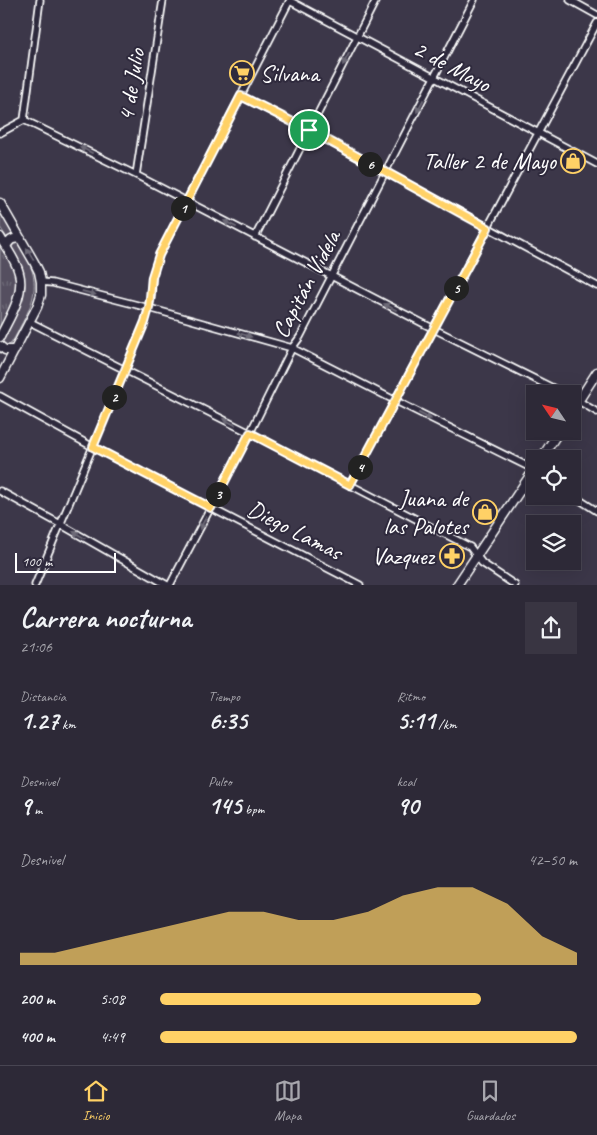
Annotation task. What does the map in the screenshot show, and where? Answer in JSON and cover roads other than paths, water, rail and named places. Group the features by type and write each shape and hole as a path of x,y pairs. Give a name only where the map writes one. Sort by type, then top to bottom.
{"street":[{"path":"24,120 40,0"},
{"name":"4 de Julio","path":"136,175 163,0"},
{"path":"35,585 145,322 149,308 152,277 157,261 290,0"},
{"name":"2 de Mayo","path":"290,0 597,164"},
{"path":"255,237 376,0"},
{"name":"Capitán Videla","path":"168,585 211,508 292,348 300,337 332,277 474,0"},
{"path":"570,0 597,15"},
{"path":"350,485 597,23"},
{"path":"241,96 309,130 597,286"},
{"path":"0,133 24,120"},
{"path":"24,120 136,175 332,277 547,385"},
{"path":"0,203 34,262 41,282 41,295 37,307 0,378"},
{"path":"0,237 19,272 20,280 16,304 0,337"},
{"path":"6,247 12,239 21,239"},
{"path":"41,282 52,283 149,308 292,348 526,465"},
{"path":"30,322 470,547 482,563 515,585"},
{"path":"0,346 5,350 15,350"},
{"path":"581,393 597,372"},
{"name":"Diego Lamas","path":"0,396 93,447 360,585"},
{"path":"581,402 597,412"},
{"path":"457,585 526,482"},
{"path":"0,491 168,585"},
{"path":"581,501 597,511"}],"place":[{"name":"Silvana","path":"242,73"},
{"name":"Taller 2 de Mayo","path":"573,161"},
{"name":"Juana de las Palotes","path":"485,512"},
{"name":"Vazquez","path":"452,556"}]}
